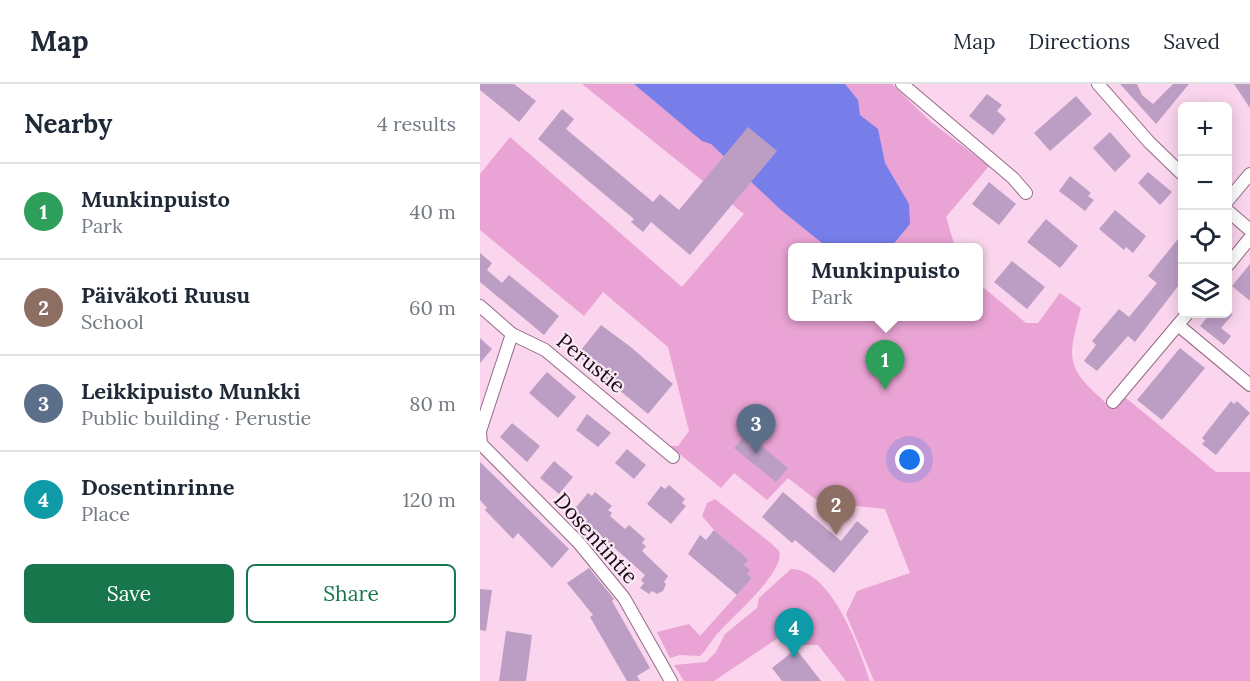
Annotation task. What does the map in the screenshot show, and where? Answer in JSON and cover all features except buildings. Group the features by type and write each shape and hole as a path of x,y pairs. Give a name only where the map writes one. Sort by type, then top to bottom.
{"street":[{"path":"902,84 1013,178 1026,193"},
{"path":"1098,84 1149,142 1178,170"},
{"path":"1232,194 1250,174"},
{"path":"1232,216 1250,230"},
{"path":"1228,264 1250,238"},
{"name":"Perustie","path":"480,306 512,334 545,350 673,457"},
{"path":"1113,402 1184,318 1250,385"},
{"name":"Dosentintie","path":"512,334 480,432 481,444 579,543 624,598 671,681"}],"shaded area":[{"path":"582,84 892,84 931,122 989,166 946,217 954,243 788,243 788,321 983,321 983,287 1026,323 1038,323 1060,293 1081,308 1072,351 1073,361 1076,370 1092,390 1106,403 1126,398 1216,472 1250,472 1250,681 874,681 846,614 857,591 910,573 885,509 819,502 788,478 767,500 734,473 721,488 670,446 678,446 689,431 668,347 603,292 584,316 480,230 480,174 510,137 682,287 744,214"},
{"path":"634,84 845,84 858,100 860,115 878,129 885,163 909,204 910,224 894,243 822,243 781,210 711,144 702,141"},
{"path":"715,499 772,544 779,551 779,560 767,581 717,634 700,656 680,655 670,658 657,632 689,624 700,636 752,578 747,574 744,565 749,560 714,530 702,516 707,503"},
{"path":"791,569 806,573 819,582 831,596 851,631 870,681 846,681 818,645 793,645 781,636 714,681 684,681 674,665 706,662 716,652 725,634 757,608 759,598"}],"place":[{"name":"Munkinpuisto","path":"885,390"},
{"name":"Leikkipuisto Munkki","path":"756,454"},
{"name":"Päiväkoti Ruusu","path":"836,535"},
{"name":"Dosentinrinne","path":"794,658"}]}
